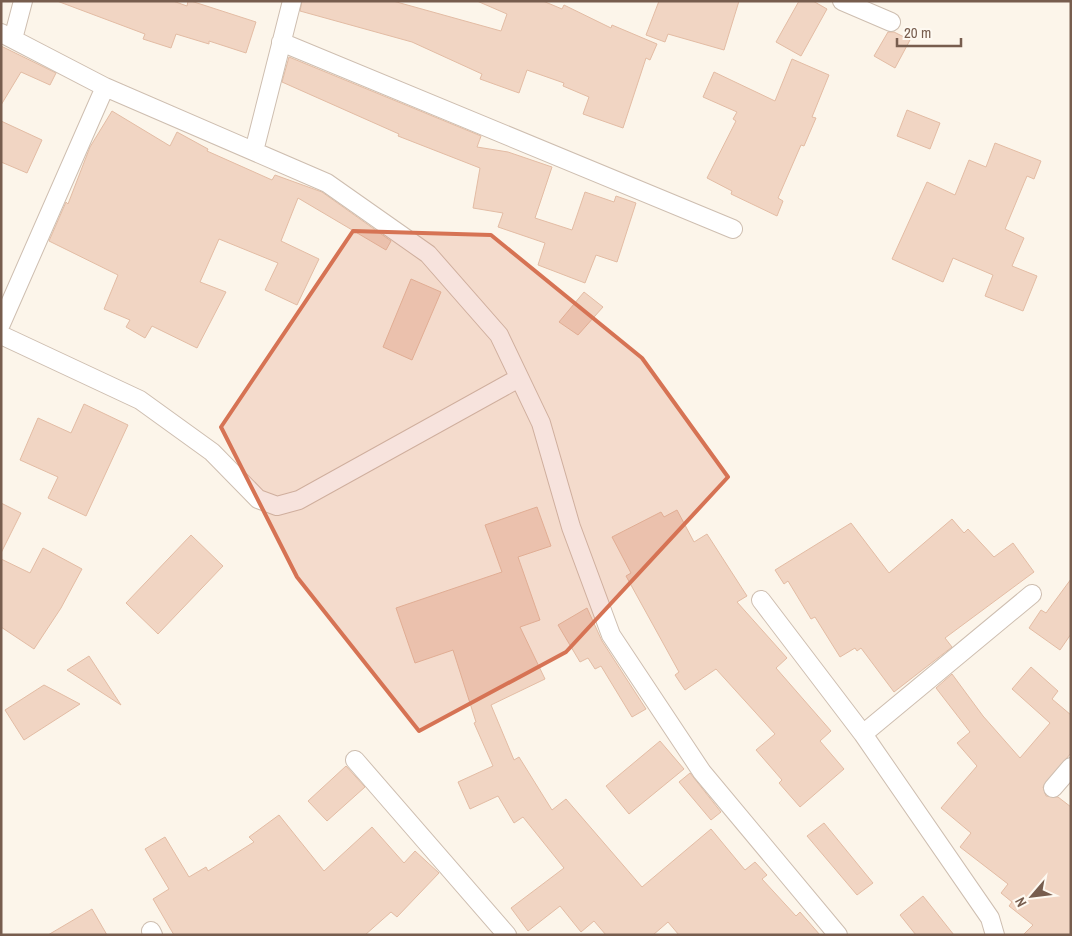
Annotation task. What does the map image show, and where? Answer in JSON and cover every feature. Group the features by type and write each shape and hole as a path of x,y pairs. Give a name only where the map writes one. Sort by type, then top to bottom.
{"street":[{"path":"23,1 7,36 105,87 327,183 428,254 498,334 541,423 571,527 611,635 702,772 838,935"},
{"path":"254,151 292,1"},
{"path":"842,1 891,22"},
{"path":"281,42 733,230"},
{"path":"1,324 105,87"},
{"path":"1,335 140,400 212,452 258,499 277,506 299,500 520,378"},
{"path":"863,734 1032,594"},
{"path":"761,600 863,734 990,918 995,935"},
{"path":"355,760 507,935"},
{"path":"1053,788 1071,767"}],"highlighted area":[{"path":"353,231 491,235 642,358 728,477 566,652 419,731 297,577 221,427"}],"building":[{"path":"57,1 173,1 187,6 188,1 191,1 256,22 246,53 209,41 209,44 176,34 171,48 143,39 145,34"},
{"path":"302,1 393,1 501,31 507,14 477,1 543,1 562,9 564,5 611,28 612,25 657,44 650,60 646,58 623,128 583,114 589,97 563,86 564,83 527,70 519,93 480,79 482,74 412,42 300,11"},
{"path":"659,1 739,1 724,50 668,34 665,42 646,35"},
{"path":"799,1 813,1 827,9 801,56 776,42"},
{"path":"888,32 894,32 910,40 895,68 874,56"},
{"path":"1,46 56,73 50,85 21,72 1,105"},
{"path":"289,57 481,136 477,147 508,152 552,167 535,218 572,230 585,192 614,202 616,196 636,203 617,262 596,255 585,283 538,265 545,243 498,227 503,213 473,208 480,168 398,136 399,134 282,82"},
{"path":"792,59 829,75 812,117 816,118 804,146 801,145 778,198 783,201 777,216 731,194 732,191 707,178 736,121 733,119 737,112 703,97 714,72 775,101"},
{"path":"907,110 940,123 930,149 897,136"},
{"path":"112,111 170,146 177,132 208,149 207,151 272,180 275,175 322,192 391,241 386,250 298,198 281,241 319,259 297,305 265,290 278,263 219,239 200,282 226,292 197,348 152,326 145,338 126,327 130,320 104,309 118,275 49,241 66,202 68,204 90,147"},
{"path":"1,121 42,140 27,173 1,162"},
{"path":"995,143 1041,161 1034,179 1027,176 1005,229 1024,238 1012,266 1037,276 1023,311 985,296 993,275 953,258 943,282 892,259 927,182 955,195 969,160 986,167"},
{"path":"411,279 441,292 412,360 383,347"},
{"path":"584,292 603,307 578,335 559,322"},
{"path":"84,404 128,425 86,516 48,498 58,477 20,460 38,418 71,433"},
{"path":"1,503 21,513 1,553"},
{"path":"537,507 551,546 518,557 540,620 520,627 545,679 491,705 514,760 519,757 552,810 566,799 642,887 711,829 745,870 755,862 767,875 762,879 796,916 800,912 820,935 679,935 668,922 653,935 606,935 594,921 581,932 560,906 528,931 511,908 564,868 523,817 514,823 498,796 470,809 458,782 493,766 474,723 476,722 453,650 415,663 396,608 502,572 485,525"},
{"path":"677,510 694,542 707,534 747,596 737,602 787,658 776,668 831,731 820,741 844,769 800,807 779,783 782,780 756,750 775,734 716,669 685,690 675,675 679,672 626,576 631,573 612,537 661,512 664,517"},
{"path":"952,519 964,533 968,529 994,557 1013,543 1034,572 945,638 952,647 894,692 861,648 857,651 855,648 840,657 815,617 811,619 788,581 784,584 775,570 851,523 889,573"},
{"path":"191,535 223,566 158,634 126,603"},
{"path":"43,548 82,569 61,608 34,649 1,627 1,559 30,573"},
{"path":"1071,579 1071,634 1060,650 1029,628 1041,610 1046,613"},
{"path":"587,608 602,641 646,709 632,717 601,666 595,669 588,658 580,662 558,625"},
{"path":"89,656 121,705 67,670"},
{"path":"1031,667 1058,691 1052,699 1071,715 1071,753 1043,787 1046,796 1058,797 1071,807 1071,935 1023,935 1033,925 1009,906 1012,902 1001,893 1008,884 960,847 971,833 941,808 977,766 957,743 970,732 936,688 952,674 983,716 1020,758 1050,723 1012,689"},
{"path":"44,685 80,704 24,740 5,710"},
{"path":"660,741 684,769 629,814 606,786"},
{"path":"346,766 365,787 327,821 308,801"},
{"path":"690,773 721,812 711,820 679,782"},
{"path":"279,815 324,871 372,827 404,863 415,851 439,873 397,917 391,912 365,935 174,935 153,899 169,889 145,849 165,837 189,877 206,867 208,871 254,842 249,837"},
{"path":"824,823 873,883 857,895 807,836"},
{"path":"923,896 954,935 916,935 900,915"},
{"path":"92,909 107,935 48,935"}]}
